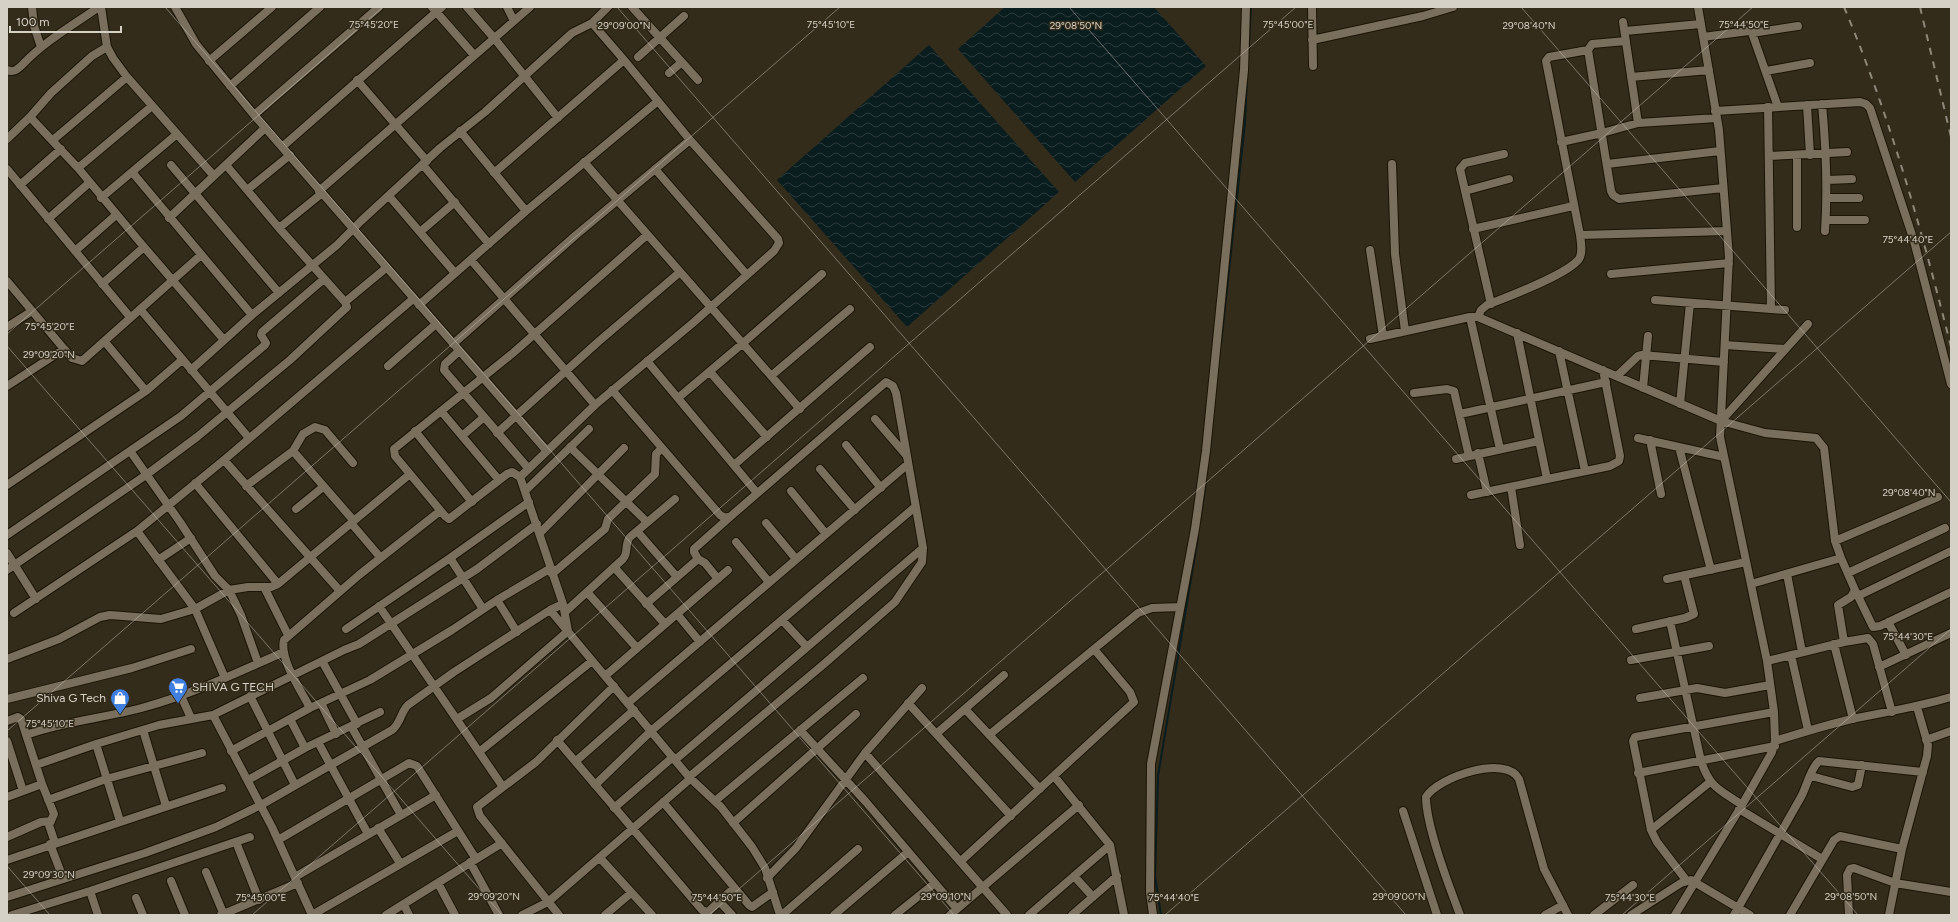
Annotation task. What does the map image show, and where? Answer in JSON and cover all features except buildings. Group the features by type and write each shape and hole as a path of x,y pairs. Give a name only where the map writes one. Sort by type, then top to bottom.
{"street":[{"path":"32,7 34,26 41,47"},
{"path":"7,70 12,72 18,70 41,47 100,7 107,47 127,77 214,176"},
{"path":"175,7 196,44 254,115 412,299 484,378 546,450"},
{"path":"209,61 272,7"},
{"path":"230,86 320,7"},
{"path":"254,115 380,7"},
{"path":"467,7 494,38 558,118"},
{"path":"507,7 514,21"},
{"path":"279,228 395,123 530,7"},
{"path":"191,370 252,315 338,245 352,229 460,131 485,112 572,33 592,23 608,7"},
{"path":"632,7 698,80"},
{"path":"1153,915 1150,892 1150,776 1195,529 1206,451 1244,70 1246,7"},
{"path":"1312,7 1313,66"},
{"path":"1422,7 1423,16"},
{"path":"1312,40 1423,16 1453,7"},
{"path":"1675,915 1741,807 1775,744 1774,712 1767,661 1720,436 1729,263 1716,114 1698,7"},
{"path":"282,146 437,9 474,55"},
{"path":"638,57 684,16"},
{"path":"1623,22 1638,123"},
{"path":"520,477 546,450 595,405 711,308 778,247 778,239 690,140 592,23"},
{"path":"1624,31 1701,24"},
{"path":"1704,36 1748,31 1752,33 1798,26"},
{"path":"1752,33 1778,107"},
{"path":"1626,41 1592,44 1588,50 1611,191 1613,195 1619,199 1723,188"},
{"path":"7,139 66,79 97,52 107,47"},
{"path":"1474,317 1481,310 1491,304 1560,273 1576,262 1581,255 1580,235 1573,206 1546,58 1588,50"},
{"path":"494,173 624,60"},
{"path":"669,73 682,62"},
{"path":"1766,71 1810,63"},
{"path":"1631,77 1709,70"},
{"path":"53,140 127,77"},
{"path":"357,80 395,123 454,202 489,244"},
{"path":"419,305 526,211 658,101"},
{"path":"1561,142 1638,123 1778,107 1860,102 1866,104 1870,108 1914,241 1951,384"},
{"path":"1822,104 1827,154 1825,230"},
{"path":"1807,105 1810,155"},
{"path":"78,168 152,106"},
{"path":"1768,108 1771,309"},
{"path":"30,117 78,168 172,281 224,340"},
{"path":"169,218 265,128"},
{"path":"460,131 526,211"},
{"path":"102,198 177,134"},
{"path":"453,344 617,200 690,140"},
{"path":"20,185 61,149"},
{"path":"1607,164 1720,151"},
{"path":"1769,156 1847,152"},
{"path":"1491,304 1460,174 1462,165 1504,154"},
{"path":"1797,155 1797,227"},
{"path":"247,190 290,156"},
{"path":"584,162 800,409"},
{"path":"1392,164 1396,270 1405,331"},
{"path":"171,165 278,293"},
{"path":"7,570 146,475 228,412 311,342 346,308 345,302 279,228 226,165"},
{"path":"7,169 130,317"},
{"path":"655,169 747,276"},
{"path":"132,172 169,218 252,315"},
{"path":"1465,191 1509,179"},
{"path":"1827,180 1852,179"},
{"path":"48,219 89,183"},
{"path":"389,196 455,273"},
{"path":"1827,198 1858,198"},
{"path":"420,232 454,202"},
{"path":"1473,229 1573,206"},
{"path":"75,251 116,215"},
{"path":"1826,220 1865,220"},
{"path":"1580,235 1726,231"},
{"path":"568,632 564,608 520,477 512,472 499,480 449,518 440,511 393,452 397,446 415,431 484,378 647,235"},
{"path":"102,284 144,247"},
{"path":"1370,250 1383,336"},
{"path":"7,281 72,358 82,361 130,317 201,256"},
{"path":"471,260 595,405"},
{"path":"1611,274 1729,263"},
{"path":"345,302 386,268"},
{"path":"497,432 566,370 680,272"},
{"path":"678,398 822,274"},
{"path":"7,535 181,416 265,345 266,343 262,332 324,279"},
{"path":"14,613 137,531 224,460 412,299"},
{"path":"1655,300 1785,310"},
{"path":"1680,404 1690,303"},
{"path":"140,309 249,438"},
{"path":"771,376 850,309"},
{"path":"7,327 32,312"},
{"path":"1474,317 1500,449"},
{"path":"1370,339 1474,317 1517,333 1721,421 1765,433 1816,438 1822,442 1824,448 1835,541 1841,558 1872,627 1888,622 1950,594"},
{"path":"388,366 436,324"},
{"path":"1721,421 1808,324"},
{"path":"1517,333 1547,479"},
{"path":"1643,388 1648,336"},
{"path":"104,342 146,391"},
{"path":"1725,345 1785,350"},
{"path":"734,465 870,348"},
{"path":"7,386 64,349"},
{"path":"459,351 443,366 444,370 528,468"},
{"path":"1559,351 1585,471"},
{"path":"1617,376 1638,356 1646,355 1724,362"},
{"path":"7,485 146,391 182,360"},
{"path":"647,361 757,493"},
{"path":"1471,496 1610,466 1618,460 1620,456 1603,370"},
{"path":"710,372 767,437"},
{"path":"522,915 548,902 600,858 631,828 895,602 922,562 923,548 896,393 893,386 886,382 694,549 698,559 705,563 718,579"},
{"path":"1460,414 1567,389 1606,382"},
{"path":"1414,393 1452,389 1456,394 1469,456"},
{"path":"612,390 720,515 726,518 731,516"},
{"path":"440,411 499,480"},
{"path":"462,436 484,417"},
{"path":"875,420 907,456"},
{"path":"246,486 293,451 309,429 320,427 325,430 353,463"},
{"path":"525,491 589,429"},
{"path":"415,431 472,502"},
{"path":"1638,438 1724,457"},
{"path":"1650,440 1661,494"},
{"path":"1456,459 1478,453 1539,441"},
{"path":"846,444 881,488"},
{"path":"570,447 648,522"},
{"path":"1679,447 1711,570"},
{"path":"540,533 624,448"},
{"path":"231,751 310,708 370,680 413,655 482,609 551,571 605,529 608,519 655,474 656,454 662,448"},
{"path":"130,451 216,576 229,590 241,615 258,663"},
{"path":"293,451 380,557"},
{"path":"1478,453 1487,492"},
{"path":"224,460 340,591"},
{"path":"628,703 908,464"},
{"path":"820,469 855,510"},
{"path":"7,659 59,639 100,616 110,615 161,619 195,609 229,590 264,587 278,584 410,474"},
{"path":"195,483 278,584"},
{"path":"296,509 323,487"},
{"path":"1511,487 1520,545"},
{"path":"791,491 826,534"},
{"path":"1835,541 1938,497"},
{"path":"7,897 194,836 261,805 392,730 400,722 403,710 435,688 454,672 550,610 564,608 587,592 626,556 627,541 675,500"},
{"path":"346,629 529,502"},
{"path":"595,785 651,731 915,507"},
{"path":"310,708 293,676 284,652 284,640 380,557 440,511"},
{"path":"766,523 796,560"},
{"path":"36,764 143,730 191,718 213,715 344,650 360,644 463,578 537,524"},
{"path":"1848,573 1945,528"},
{"path":"137,531 195,609 225,678"},
{"path":"637,531 677,577"},
{"path":"158,560 191,538"},
{"path":"736,542 769,582"},
{"path":"614,808 923,548"},
{"path":"1844,642 1838,605 1857,593 1951,551"},
{"path":"7,553 36,599"},
{"path":"450,558 482,609"},
{"path":"1751,584 1841,558"},
{"path":"646,604 698,559"},
{"path":"1667,578 1746,562"},
{"path":"614,567 665,624"},
{"path":"605,676 728,570"},
{"path":"1787,574 1802,652"},
{"path":"1636,629 1694,614 1684,575"},
{"path":"264,587 288,635"},
{"path":"587,592 637,648"},
{"path":"497,600 517,632"},
{"path":"379,606 503,787"},
{"path":"990,735 1094,649 1144,610 1162,606 1180,606"},
{"path":"550,610 689,778 715,801 733,823 759,859 781,915 858,849"},
{"path":"677,614 700,642"},
{"path":"782,620 807,647"},
{"path":"1670,621 1701,761 1710,782 1741,807 1780,834 1822,859"},
{"path":"1888,622 1906,655"},
{"path":"457,719 491,698 568,632"},
{"path":"1880,668 1951,633"},
{"path":"1767,661 1834,644 1868,638 1873,644 1892,712"},
{"path":"1834,644 1853,719"},
{"path":"1631,660 1677,653 1709,646"},
{"path":"7,699 132,668 191,649"},
{"path":"961,861 1134,702 1130,692 1094,649"},
{"path":"26,735 60,724 144,708 182,696 284,652"},
{"path":"1791,655 1808,730"},
{"path":"322,661 340,694 362,746 401,815"},
{"path":"479,752 592,661"},
{"path":"936,734 1004,675"},
{"path":"715,801 863,678"},
{"path":"1640,698 1685,689 1702,688 1725,693 1770,685"},
{"path":"559,915 480,816 477,807 536,762 614,686"},
{"path":"767,878 796,848 845,778 922,688"},
{"path":"182,696 191,718"},
{"path":"250,696 295,785"},
{"path":"1638,773 1701,761 1775,744 1808,730 1853,719 1917,707 1951,697"},
{"path":"321,703 336,734"},
{"path":"908,703 1011,816"},
{"path":"1889,915 1902,849 1927,756 1926,740 1917,707"},
{"path":"576,761 634,710"},
{"path":"965,710 1040,789"},
{"path":"248,780 305,748 380,712"},
{"path":"1686,880 1651,830 1633,745 1635,737 1774,712"},
{"path":"733,823 856,714"},
{"path":"213,715 261,805 312,915 458,831"},
{"path":"7,720 20,717 42,784 54,814 50,821 50,829 62,878"},
{"path":"290,719 305,748"},
{"path":"143,730 166,806"},
{"path":"800,730 845,778 958,909"},
{"path":"1926,740 1951,731"},
{"path":"557,740 703,913 709,910 734,888"},
{"path":"7,741 23,791"},
{"path":"318,742 329,766 349,798 368,834"},
{"path":"96,744 120,821"},
{"path":"48,800 106,779 202,753"},
{"path":"865,753 1007,915"},
{"path":"1736,911 1780,834 1819,761 1923,772"},
{"path":"278,840 380,780 412,763 418,766 458,831 499,915"},
{"path":"1811,776 1856,787 1858,785 1862,765"},
{"path":"1460,915 1436,843 1426,806 1426,797 1433,790 1458,776 1474,771 1502,768 1513,771 1519,779 1544,869 1568,915"},
{"path":"1054,776 1110,845 1124,915"},
{"path":"1651,830 1710,782"},
{"path":"7,797 42,784"},
{"path":"7,860 53,843 222,788"},
{"path":"206,872 223,915 259,900 296,880 368,834 436,795"},
{"path":"662,802 749,906 752,906 773,892"},
{"path":"950,915 984,888 1079,805"},
{"path":"1403,811 1437,915"},
{"path":"7,837 41,822 50,821"},
{"path":"378,828 400,863"},
{"path":"1790,915 1834,840 1840,836 1902,849"},
{"path":"12,915 90,891 250,837"},
{"path":"236,842 259,900"},
{"path":"386,915 502,843"},
{"path":"1029,915 1110,845"},
{"path":"834,915 908,852"},
{"path":"600,858 652,915"},
{"path":"1849,915 1847,875 1850,869 1854,868 1895,883 1951,892"},
{"path":"1074,876 1093,897"},
{"path":"1072,915 1117,876"},
{"path":"171,880 185,915"},
{"path":"1632,915 1686,880 1695,881 1736,911 1750,915"},
{"path":"438,883 455,915"},
{"path":"895,915 935,883"},
{"path":"1594,915 1633,885"},
{"path":"90,891 98,915"},
{"path":"605,915 631,893"},
{"path":"136,898 143,915"},
{"path":"719,901 732,915"},
{"path":"404,905 409,915"},
{"path":"1545,915 1563,905"}],"water":[{"path":"1005,7 1154,7 1206,66 1075,182 958,49"},
{"path":"929,45 1059,192 907,327 777,180"}],"waterway":[{"path":"1248,60 1251,7"},
{"path":"1221,344 1245,123 1247,76"},
{"path":"1200,523 1206,480"},
{"path":"1161,915 1155,876 1158,776 1198,537"}],"railway":[{"path":"1844,7 1861,48 1904,174 1929,260 1951,347"},
{"path":"1920,7 1951,137"}],"place":[{"name":"SHIVA G TECH","path":"178,704"},
{"name":"Shiva G Tech","path":"120,715"}]}
